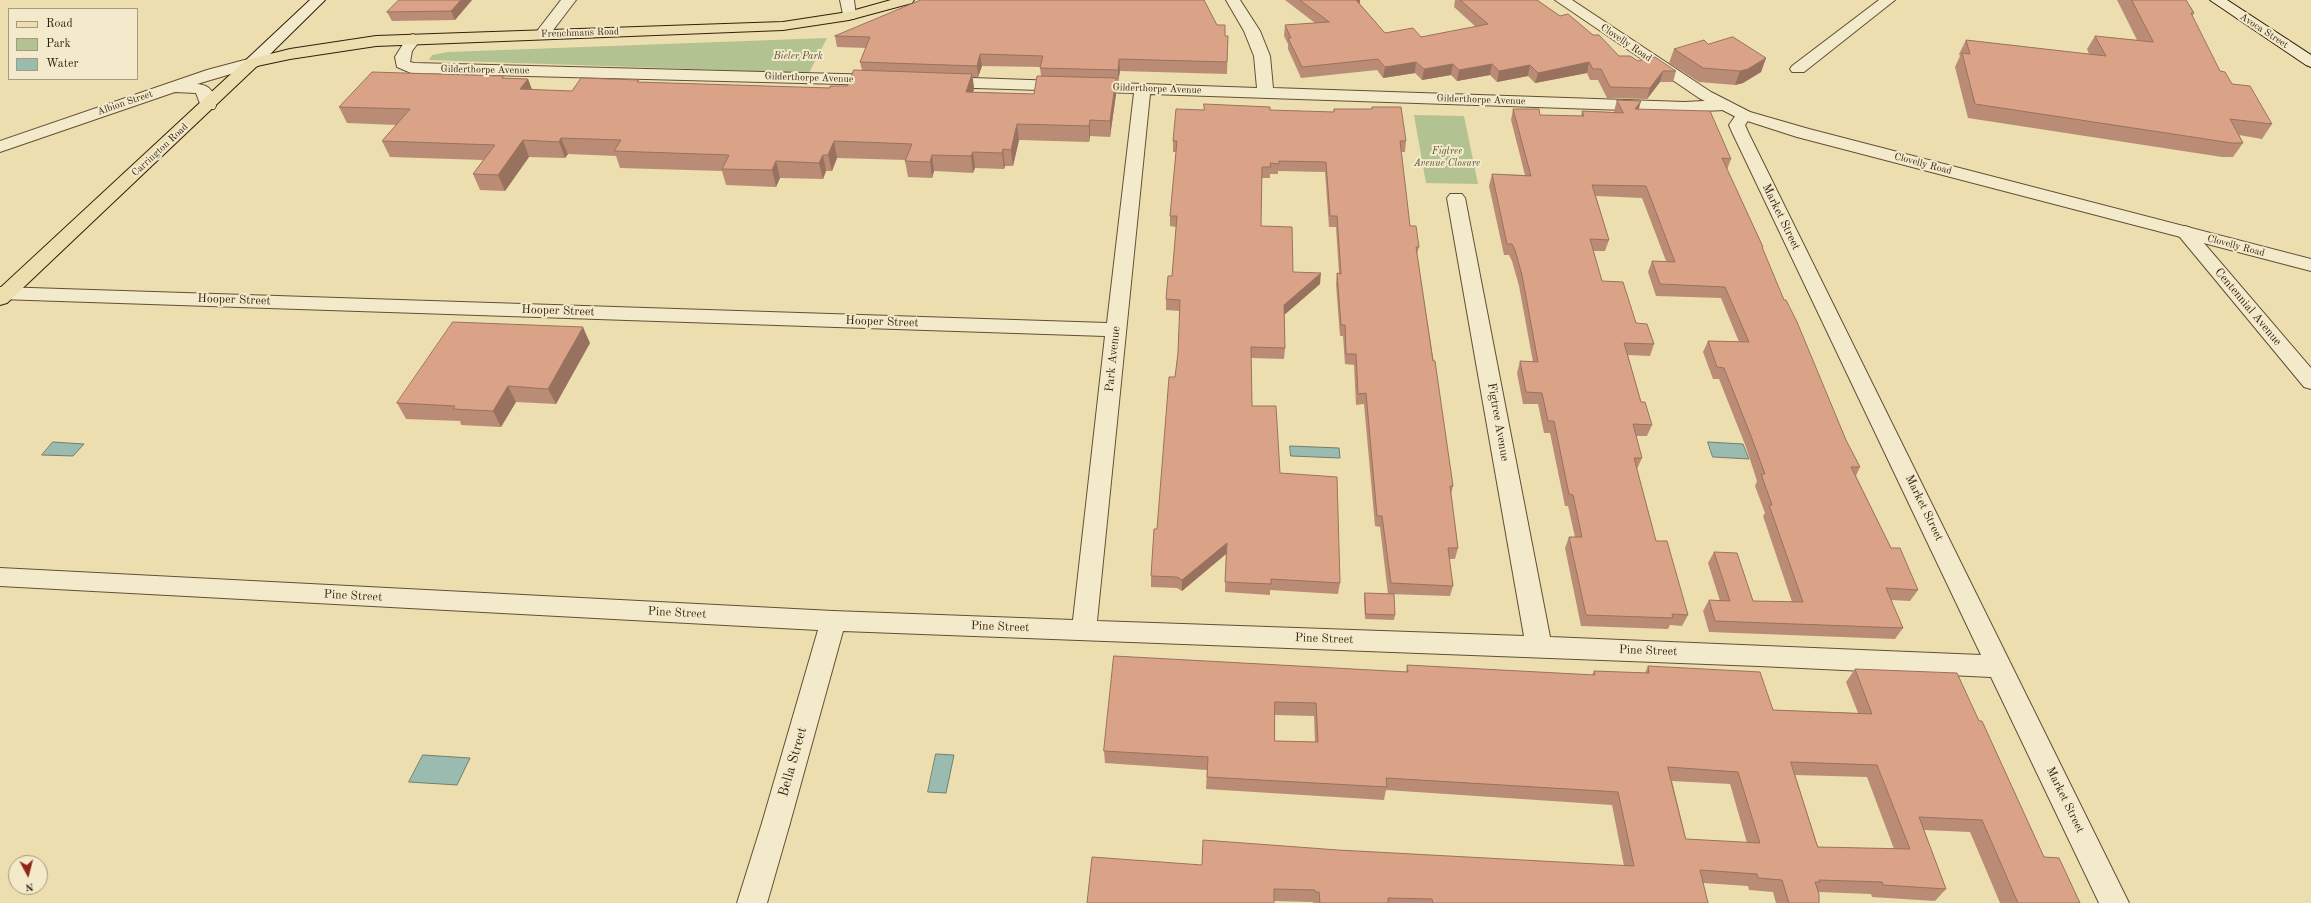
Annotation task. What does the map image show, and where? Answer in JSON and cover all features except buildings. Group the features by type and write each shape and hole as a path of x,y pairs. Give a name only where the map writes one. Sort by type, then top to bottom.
{"main road":[{"name":"Frenchmans Road","path":"252,63 350,44 414,39 776,27 849,16 906,0"},
{"name":"Carrington Road","path":"2,295 208,106 252,63"}],"street":[{"name":"Carrington Road","path":"252,63 318,0"},
{"path":"542,35 570,0"},
{"path":"847,0 849,16"},
{"path":"1233,0 1252,31 1262,56 1264,93"},
{"name":"Clovelly Road","path":"1562,0 1681,81 1734,110 1803,133 2311,265"},
{"path":"1798,69 1888,0"},
{"name":"Avoca Street","path":"2217,0 2311,62"},
{"name":"Gilderthorpe Avenue","path":"414,39 403,53 401,59 403,64 411,68 898,81"},
{"name":"Albion Street","path":"0,147 213,73 252,63"},
{"name":"Gilderthorpe Avenue","path":"929,82 1676,106 1734,110"},
{"path":"172,87 201,89 207,95 208,106"},
{"name":"Park Avenue","path":"1084,630 1142,89"},
{"name":"Market Street","path":"1734,110 1740,132 2001,666 2114,903"},
{"name":"Figtree Avenue","path":"1456,198 1539,647"},
{"name":"Centennial Avenue","path":"2185,232 2311,382"},
{"name":"Hooper Street","path":"2,295 1116,330"},
{"name":"Pine Street","path":"0,577 832,621 1539,647 2001,666"},
{"name":"Bella Street","path":"752,903 776,823 832,621"}],"green space":[{"name":"Bieler Park","path":"827,38 809,73 429,60 432,55 448,52"},
{"name":"Figtree Avenue Closure","path":"1414,115 1464,116 1478,184 1426,183"}],"water":[{"path":"53,442 84,444 73,456 42,455"},
{"path":"1708,442 1743,444 1749,459 1713,457"},
{"path":"1290,446 1339,448 1340,458 1291,456"},
{"path":"936,754 954,755 946,793 928,792"},
{"path":"423,755 470,758 457,785 409,782"}]}
